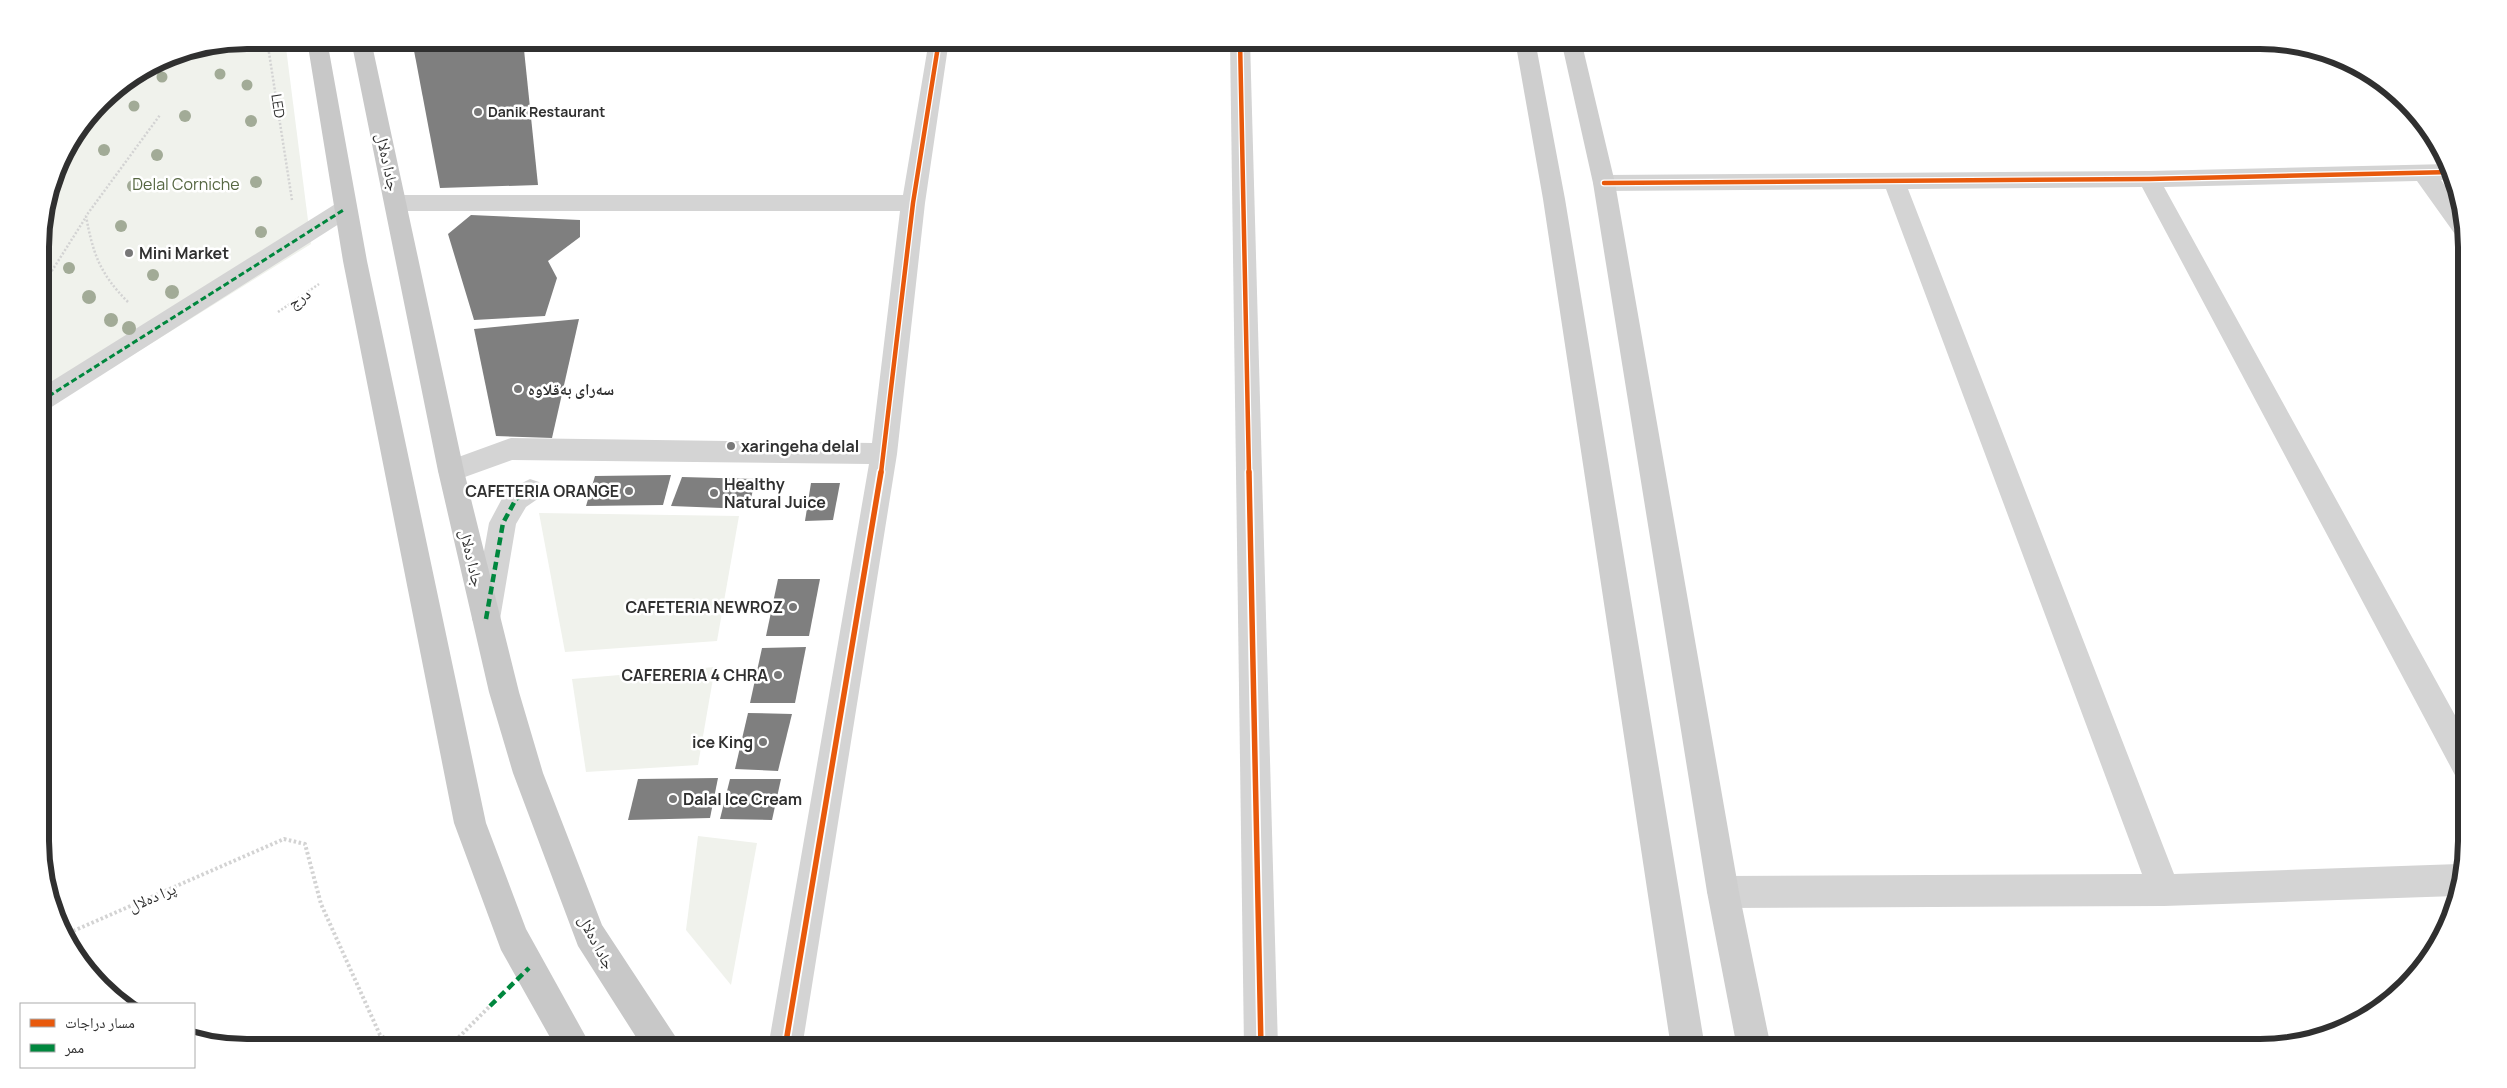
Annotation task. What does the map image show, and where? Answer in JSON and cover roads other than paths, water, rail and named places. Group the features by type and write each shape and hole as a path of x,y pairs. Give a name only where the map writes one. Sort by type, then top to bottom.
{"main road":[{"path":"318,49 345,208 470,823 514,938 570,1039"},
{"name":"جادا دەلال","path":"363,49 397,203 451,471 504,692 528,774 590,936 657,1039"},
{"path":"1527,49 1554,199 1687,1039"},
{"path":"1573,49 1604,183 1723,892 1752,1039"}],"street":[{"path":"786,1039 884,454 913,203 938,49"},
{"path":"1240,49 1261,1039"},
{"path":"1604,183 2150,178 2444,172"},
{"path":"2424,173 2457,219"},
{"path":"2150,178 2458,750"},
{"path":"1894,181 2164,890"},
{"path":"397,203 913,203"},
{"path":"49,396 298,240 345,208"},
{"path":"451,471 511,449 884,454"},
{"path":"486,619 503,523 516,499 530,490"},
{"path":"1723,892 2164,890 2454,880"}],"place":[{"name":"Danik Restaurant","path":"478,112"},
{"name":"Mini Market","path":"129,253"},
{"name":"سەراى بەقلاوە","path":"518,389"},
{"name":"xaringeha delal","path":"731,446"},
{"name":"CAFETERIA ORANGE","path":"629,491"},
{"name":"Healthy Natural Juice","path":"714,493"},
{"name":"CAFETERIA NEWROZ","path":"793,607"},
{"name":"CAFERERIA 4 CHRA","path":"778,675"},
{"name":"ice King","path":"763,742"},
{"name":"Dalal Ice Cream","path":"673,799"}],"park label":[{"name":"Delal Corniche","path":"186,184"}]}
